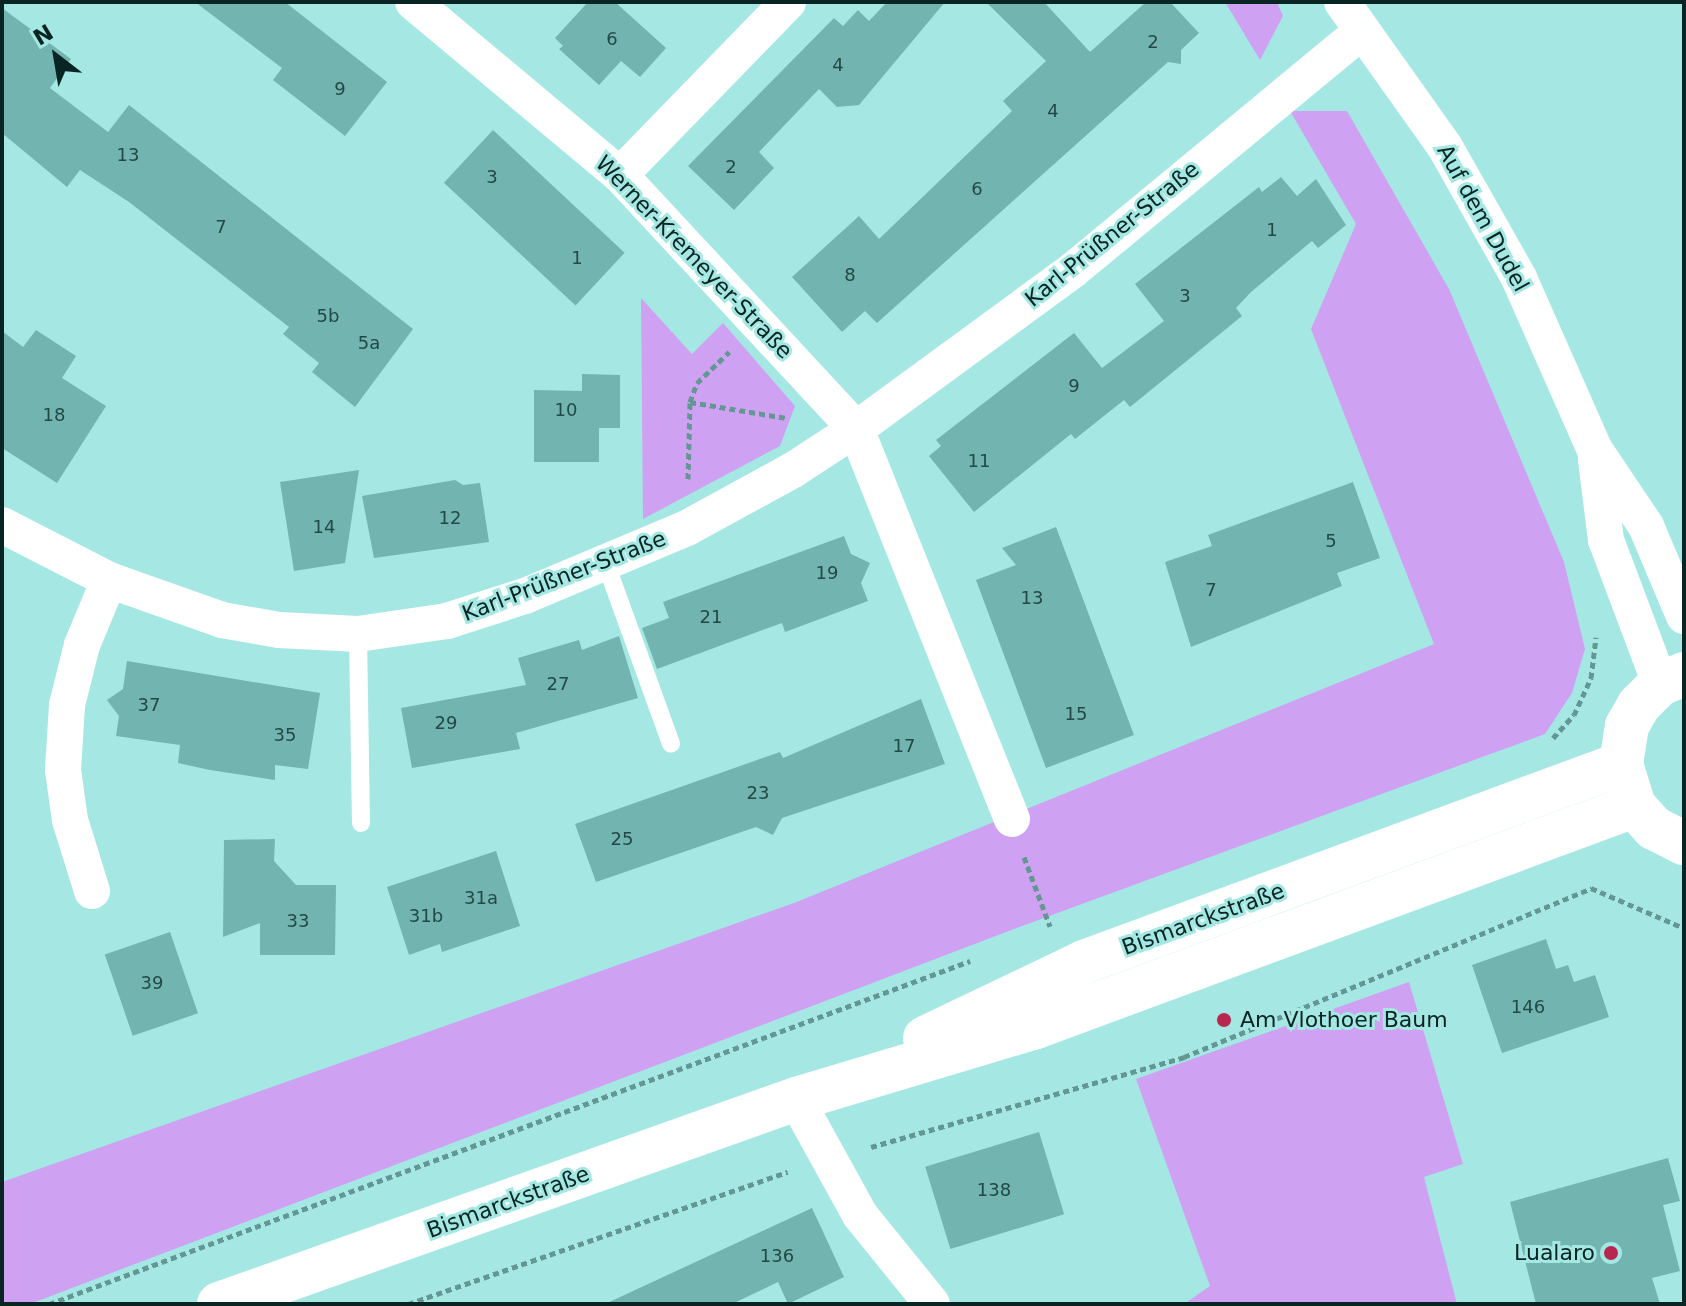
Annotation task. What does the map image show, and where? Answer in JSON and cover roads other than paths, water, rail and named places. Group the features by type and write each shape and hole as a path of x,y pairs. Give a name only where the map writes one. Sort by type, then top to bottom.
{"main road":[{"path":"1672,679 1639,705 1627,726 1621,764 1634,806 1654,828 1684,843"},
{"name":"Bismarckstraße","path":"796,1099 1084,962 1621,764"},
{"name":"Bismarckstraße","path":"219,1304 796,1099 1033,1028 1634,806"}],"street":[{"name":"Werner-Kremeyer-Straße","path":"413,2 620,175 760,322 856,429"},
{"path":"620,175 788,2"},
{"name":"Karl-Prüßner-Straße","path":"2,525 109,580 222,620 358,634 447,621 606,564 687,528 793,470 856,429 1072,271 1352,16"},
{"name":"Auf dem Dudel","path":"1352,16 1445,147 1519,278 1595,450 1646,526 1684,616"},
{"path":"856,429 1012,819"},
{"name":"Auf dem Dudel","path":"1595,450 1606,540 1636,621 1672,679"},
{"path":"92,891 70,820 63,770 66,718 82,645 109,580"},
{"path":"796,1099 860,1215 932,1304"}],"lane":[{"path":"606,564 671,744"},
{"path":"358,634 361,823"}],"place":[{"name":"Am Vlothoer Baum","path":"1224,1020"},
{"name":"Lualaro","path":"1611,1253"}]}
